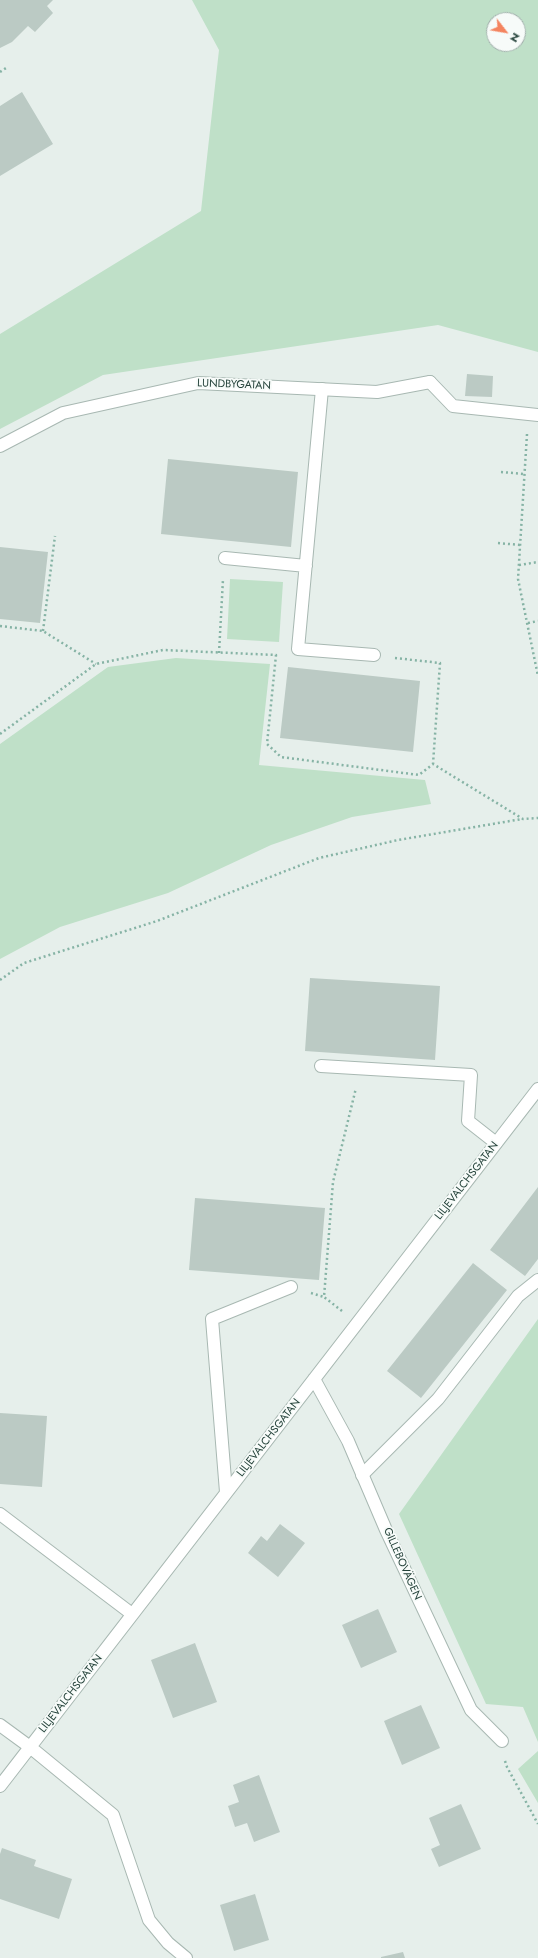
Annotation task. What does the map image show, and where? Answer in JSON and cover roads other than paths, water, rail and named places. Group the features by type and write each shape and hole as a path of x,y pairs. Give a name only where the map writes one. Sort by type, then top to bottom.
{"street":[{"name":"LUNDBYGATAN","path":"0,446 63,413 198,383 377,392 430,382 453,406 533,415"},
{"path":"322,389 298,649 374,655"},
{"path":"225,558 306,566"},
{"path":"321,1066 471,1075 468,1121 496,1143"},
{"name":"LILJEVALCHSGATAN","path":"0,1786 538,1089"},
{"path":"362,1475 438,1400 518,1296 538,1280"},
{"path":"226,1492 212,1319 291,1287"},
{"name":"GILLEBOVÄGEN","path":"314,1379 348,1441 438,1643 471,1710 502,1741"},
{"path":"0,1514 132,1614"},
{"path":"0,1725 30,1747 113,1815 148,1920 168,1943 186,1958"}]}
